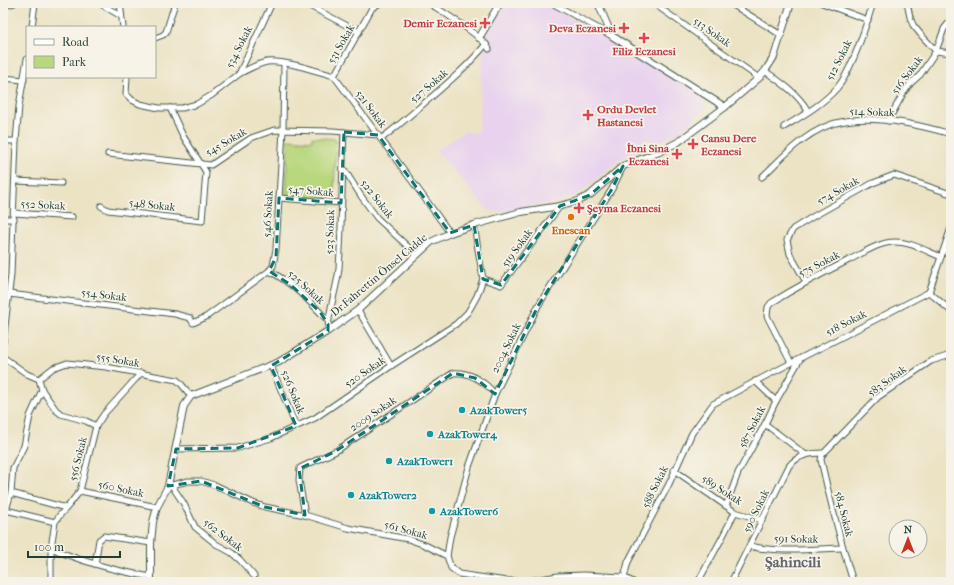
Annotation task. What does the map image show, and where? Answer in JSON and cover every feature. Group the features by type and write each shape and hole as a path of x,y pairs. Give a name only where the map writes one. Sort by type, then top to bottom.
{"street":[{"path":"3,6 14,3"},
{"path":"32,26 35,3"},
{"path":"99,3 121,16"},
{"path":"120,3 123,26"},
{"path":"156,38 166,32 175,3"},
{"name":"534 Sokak","path":"127,78 126,94 132,100 140,104 159,108 182,108 197,104 222,88 239,74 272,3"},
{"path":"304,3 359,32"},
{"path":"428,3 479,38 500,3"},
{"path":"552,3 612,36 725,107"},
{"path":"598,3 612,36"},
{"name":"513 Sokak","path":"653,3 759,78"},
{"path":"730,3 781,35"},
{"name":"Dr.Fahrettin Önsel Cadde","path":"191,396 271,366 328,331 358,310 432,242 450,233 474,225 521,212 569,204 590,195 623,166 659,152 678,142 725,107 765,72 774,57 791,3"},
{"path":"822,3 868,20"},
{"name":"512 Sokak","path":"784,127 830,95 840,84 852,60 873,3"},
{"path":"907,3 913,25 922,36 936,51 951,53"},
{"name":"531 Sokak","path":"334,76 372,8 376,4"},
{"name":"516 Sokak","path":"888,121 904,92 920,75 936,51 944,29 951,20"},
{"name":"527 Sokak","path":"379,137 402,123 488,46 479,38"},
{"path":"239,74 249,68 263,63 278,62 334,76"},
{"name":"546 Sokak","path":"269,271 273,266 276,256 283,130 284,64"},
{"path":"3,343 9,294 14,216 16,141 26,66"},
{"path":"765,72 791,89 808,111"},
{"name":"521 Sokak","path":"334,76 450,233"},
{"path":"3,78 24,80"},
{"path":"170,108 183,136 201,165"},
{"name":"514 Sokak","path":"762,177 800,142 833,124 845,121 888,121 916,125 951,134"},
{"name":"545 Sokak","path":"108,154 211,165 251,138 274,130 344,132 379,137"},
{"name":"523 Sokak","path":"328,331 328,321 339,268 344,132"},
{"path":"3,141 16,141"},
{"name":"548 Sokak","path":"101,206 108,210 202,221 206,172 201,165"},
{"name":"2004 Sokak","path":"447,556 450,537 469,467 495,394 538,306 612,189 623,166"},
{"name":"522 Sokak","path":"343,168 361,196 378,218 417,255"},
{"name":"574 Sokak","path":"806,282 790,254 787,240 793,229 814,216 873,183 894,175 951,194"},
{"path":"15,181 61,183"},
{"name":"547 Sokak","path":"279,198 341,203"},
{"name":"519 Sokak","path":"484,279 501,286 560,206"},
{"name":"552 Sokak","path":"3,219 14,216 72,217"},
{"path":"474,225 484,279"},
{"path":"951,228 929,292 951,311"},
{"name":"575 Sokak","path":"791,363 767,316 768,307 771,303 806,282 872,248 888,242 903,242 941,257"},
{"path":"945,246 951,251"},
{"name":"525 Sokak","path":"269,271 291,285 328,321"},
{"name":"554 Sokak","path":"9,294 175,314 190,318 193,323 206,317 269,271"},
{"name":"520 Sokak","path":"176,449 238,448 271,438 315,418 463,319 477,296 484,279"},
{"name":"518 Sokak","path":"713,404 929,292"},
{"path":"358,310 391,366"},
{"name":"583 Sokak","path":"824,452 878,397 931,362 951,355"},
{"path":"3,357 27,374 39,379 42,390 50,404 61,414 96,426"},
{"name":"587 Sokak","path":"726,506 738,473 800,359"},
{"name":"555 Sokak","path":"39,379 53,368 67,363 106,367 177,380 191,396"},
{"name":"526 Sokak","path":"271,366 296,426"},
{"name":"2009 Sokak","path":"305,515 299,480 300,468 336,450 388,417 453,372 458,372 474,378 489,387 495,394"},
{"name":"556 Sokak","path":"51,582 51,548 55,522 80,491 96,426 104,414 141,373"},
{"path":"755,381 776,401"},
{"path":"3,515 11,493 14,468 24,446 30,416 42,390"},
{"path":"51,548 95,564 151,579 151,543 153,522 157,507 170,486 184,406 191,396"},
{"name":"588 Sokak","path":"623,579 628,562 692,433 713,404"},
{"path":"765,424 806,455 824,452"},
{"name":"584 Sokak","path":"824,452 821,460 842,548 853,582"},
{"name":"590 Sokak","path":"731,582 789,466 798,458 806,455"},
{"name":"589 Sokak","path":"674,470 735,512 762,520"},
{"name":"561 Sokak","path":"170,486 188,481 201,481 217,486 265,507 305,515 348,528 408,539 425,545 447,556"},
{"name":"562 Sokak","path":"170,486 184,504 195,527 216,544 232,553 254,576"},
{"name":"560 Sokak","path":"80,491 157,507"},
{"path":"11,493 66,508"},
{"path":"6,510 55,522"},
{"path":"698,582 735,512"},
{"path":"95,564 99,540 104,536 151,543"},
{"name":"591 Sokak","path":"750,546 756,548 795,550 842,548"},
{"path":"447,556 451,568 459,574 507,581 528,582 558,576 584,575 623,579 633,582"}],"highlighted area":[{"path":"344,132 378,135 450,233 474,225 483,279 501,285 560,206 590,195 623,166 612,189 538,306 495,394 475,378 453,373 336,451 299,469 305,515 265,507 201,481 168,486 176,449 238,448 296,426 271,366 328,331 328,324 320,312 291,285 269,271 276,257 279,198 341,203"}],"shaded area":[{"name":"Ordu Devlet Hastanesi","path":"505,3 548,3 551,7 635,54 698,93 707,106 679,133 659,142 645,139 636,151 620,159 578,195 552,203 504,211 488,211 436,151 465,131 478,133 483,57 487,32"}],"green space":[{"path":"312,137 336,139 334,196 330,200 286,195 288,139 312,141"}],"place":[{"name":"Demir Eczanesi","path":"485,23"},
{"name":"Deva Eczanesi","path":"624,28"},
{"name":"Filiz Eczanesi","path":"644,38"},
{"name":"Ordu Devlet Hastanesi","path":"588,115"},
{"name":"Cansu Dere Eczanesi","path":"693,144"},
{"name":"İbni Sina Eczanesi","path":"677,154"},
{"name":"Şeyma Eczanesi","path":"579,208"},
{"name":"Enescan","path":"571,217"},
{"name":"AzakTower5","path":"462,410"},
{"name":"AzakTower4","path":"430,434"},
{"name":"AzakTower1","path":"389,461"},
{"name":"AzakTower2","path":"351,495"},
{"name":"AzakTower6","path":"432,511"}],"district":[{"name":"Şahincili","path":"793,562"}]}
